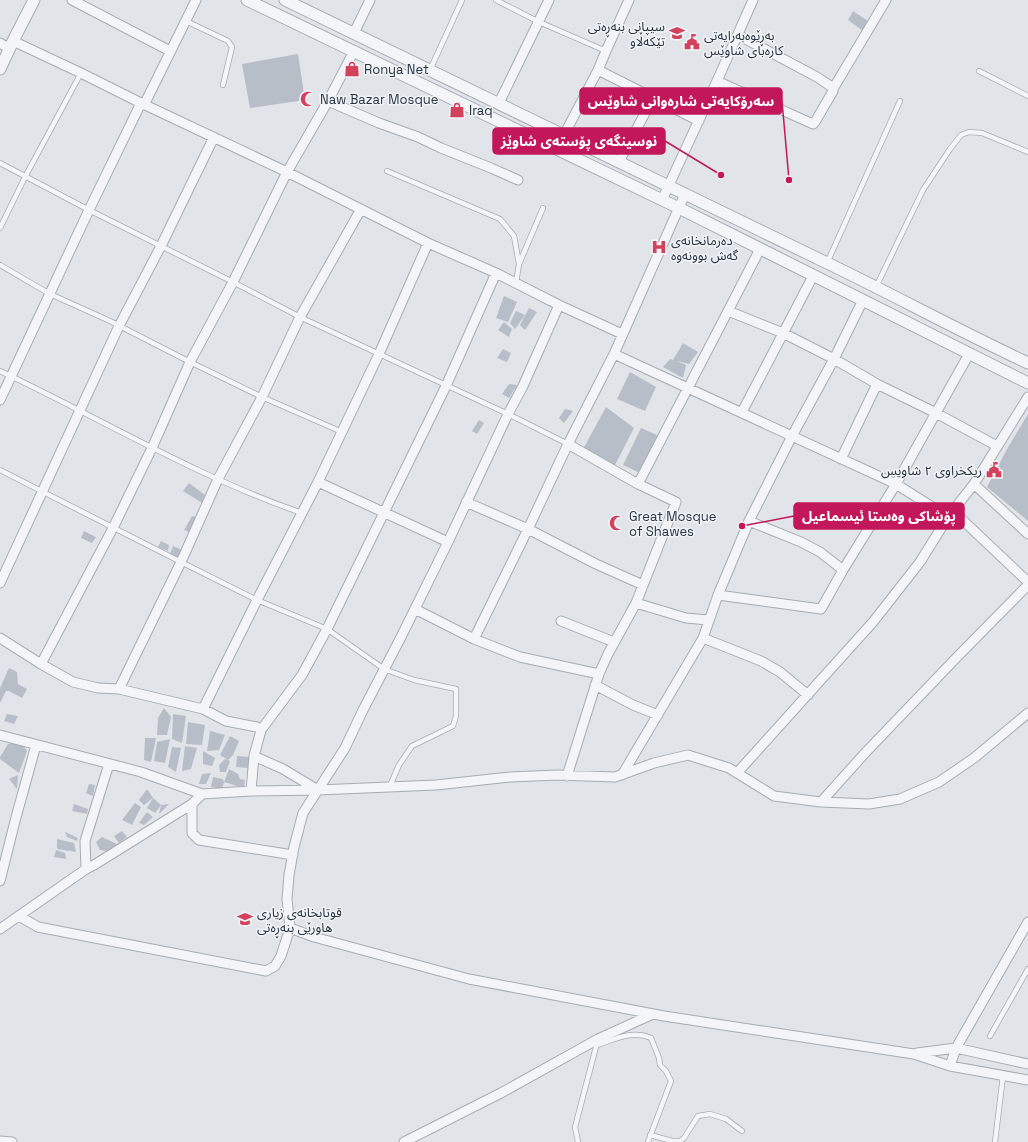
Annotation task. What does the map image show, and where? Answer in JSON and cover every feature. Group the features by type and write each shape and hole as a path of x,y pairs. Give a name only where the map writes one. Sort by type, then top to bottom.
{"street":[{"path":"0,69 8,44 34,0"},
{"path":"72,0 170,51"},
{"path":"0,400 89,210 196,0"},
{"path":"247,0 662,200 1028,383"},
{"path":"285,0 827,263 1028,363"},
{"path":"354,33 370,0"},
{"path":"499,103 549,0"},
{"path":"564,135 598,70 629,0"},
{"path":"662,200 753,0"},
{"path":"717,81 813,124 886,0"},
{"path":"738,35 817,78 833,89"},
{"path":"8,44 81,73 142,104 287,172 428,243 496,273 559,305 622,334"},
{"path":"41,664 113,528 152,448 190,362 233,282 287,172 328,101 354,51"},
{"path":"598,70 699,121"},
{"path":"619,162 653,98"},
{"path":"328,101 379,124 418,137 518,180"},
{"path":"0,583 119,326 161,246 214,137"},
{"path":"474,639 568,444 614,354 685,194"},
{"path":"119,689 181,562 218,479 262,397 300,317 361,209"},
{"path":"203,709 318,482 379,354 428,243"},
{"path":"638,484 760,249"},
{"path":"251,791 254,756 261,730 302,674 327,630 446,386 496,273"},
{"path":"742,412 813,276"},
{"path":"622,775 703,638 708,620 718,595 750,521 792,436 834,359 863,300"},
{"path":"19,916 38,927 266,971 275,966 281,956 290,928 287,899 289,875 304,813 345,748 415,609 508,414 523,386 559,305"},
{"path":"728,311 783,333 834,359 877,384 936,413 997,446"},
{"path":"614,354 896,484 950,514 1028,583 888,729 821,802"},
{"path":"718,595 821,609 843,570 896,484 969,354"},
{"path":"841,459 877,384"},
{"path":"737,773 873,622 920,562 950,514 974,484 1028,397"},
{"path":"567,776 599,674 614,642 636,603 676,502 638,484 568,444"},
{"path":"318,482 448,542"},
{"path":"974,484 1028,534"},
{"path":"466,502 528,529 596,564 643,585"},
{"path":"750,521 801,542 820,552 843,570"},
{"path":"636,603 686,618 708,620"},
{"path":"415,609 474,639 520,657 599,674"},
{"path":"561,620 614,642"},
{"path":"0,638 73,682 98,688 119,689 203,709 226,721 257,727 261,730"},
{"path":"703,638 761,661 780,672 808,695"},
{"path":"595,685 633,705 658,715"},
{"path":"0,735 141,772 202,794 251,791 389,788 436,785 510,776 615,777 654,763 688,755 729,768 774,796 821,802 870,804 900,799 940,782 974,758 1028,713"},
{"path":"0,881 14,821 36,745"},
{"path":"254,756 283,769 318,790"},
{"path":"86,869 85,841 109,764"},
{"path":"0,929 86,869 192,804 202,794"},
{"path":"192,804 192,833 200,840 293,856"},
{"path":"950,1066 956,1048 1028,922"},
{"path":"290,928 469,979 653,1014 914,1054 950,1066 1028,1080"},
{"path":"404,1142 653,1014"},
{"path":"914,1054 956,1048 1028,1064"},
{"path":"0,1141 12,1142"}],"lane":[{"path":"430,70 462,0"},
{"path":"496,0 539,22 606,51"},
{"path":"186,21 228,41 232,47 223,85"},
{"path":"979,71 1028,96"},
{"path":"0,228 25,177 81,73"},
{"path":"827,263 900,101"},
{"path":"876,288 923,190 960,135 969,132 982,133 1028,152"},
{"path":"0,163 300,317 508,414 568,444"},
{"path":"387,171 500,219 514,236 519,264"},
{"path":"516,283 519,264 543,208"},
{"path":"0,266 50,294 119,326 262,397 342,432"},
{"path":"0,371 152,448 277,505 302,514"},
{"path":"0,470 257,600 327,630 384,669 414,680 456,689 456,716 453,726 412,746 399,764 389,788"},
{"path":"990,1036 1028,969"},
{"path":"578,1142 575,1127 598,1042 631,1034 651,1038 659,1058 660,1065 666,1071 670,1081 648,1142"},
{"path":"995,1142 1004,1076"},
{"path":"650,1136 672,1141 680,1141 684,1138 698,1116 710,1114 726,1119 742,1131"}],"building":[{"path":"853,11 868,21 862,30 848,20"},
{"path":"298,54 305,100 250,108 242,64"},
{"path":"517,147 522,149 519,155 515,153"},
{"path":"504,296 517,302 508,322 496,318"},
{"path":"529,308 537,312 525,330 520,325"},
{"path":"516,311 525,315 515,329 510,323"},
{"path":"504,322 512,329 509,337 498,330"},
{"path":"683,343 698,352 689,364 677,361 686,365 683,378 663,367 670,359 673,360"},
{"path":"503,349 511,353 507,362 497,358"},
{"path":"630,372 656,387 645,411 617,399"},
{"path":"509,384 517,385 509,398 502,394"},
{"path":"606,407 634,428 613,469 582,451"},
{"path":"565,409 573,411 564,423 559,418"},
{"path":"1028,414 1028,521 987,487"},
{"path":"479,420 484,423 477,434 472,431"},
{"path":"641,428 657,435 640,473 623,465"},
{"path":"189,483 205,495 202,503 183,491"},
{"path":"192,516 199,518 191,533 184,530"},
{"path":"84,531 96,537 92,543 81,538"},
{"path":"161,541 169,545 168,551 158,547"},
{"path":"173,546 184,551 180,559 170,554"},
{"path":"9,668 17,672 18,684 27,689 22,698 9,691 6,691 0,703 0,688"},
{"path":"164,708 171,717 167,735 157,735 158,718"},
{"path":"7,714 18,716 14,724 4,721"},
{"path":"173,714 186,716 182,743 172,739"},
{"path":"188,722 205,725 202,745 186,744"},
{"path":"210,731 225,735 219,750 207,751"},
{"path":"230,736 239,741 233,755 228,760 220,755"},
{"path":"145,738 156,738 151,762 144,760"},
{"path":"170,739 165,763 154,761 157,742"},
{"path":"20,741 27,751 19,773 0,759 0,757 8,744"},
{"path":"185,746 197,748 191,769 182,771"},
{"path":"172,747 181,748 176,772 168,767"},
{"path":"203,751 215,758 212,766 203,764"},
{"path":"237,756 250,757 249,768 236,767"},
{"path":"225,759 230,761 226,772 220,772 219,765"},
{"path":"229,769 238,774 240,779 245,780 244,788 224,782"},
{"path":"211,773 206,784 199,784 202,774"},
{"path":"18,775 17,789 9,779"},
{"path":"213,777 223,779 224,782 222,789 211,787"},
{"path":"89,784 95,785 93,796 86,793"},
{"path":"147,789 153,798 144,805 139,800"},
{"path":"153,798 161,805 155,813 147,808"},
{"path":"135,803 141,807 132,825 122,820"},
{"path":"74,804 88,809 87,814 72,811"},
{"path":"169,804 159,814 161,805"},
{"path":"147,812 153,817 144,825 139,823"},
{"path":"122,831 127,837 119,843 114,836"},
{"path":"65,832 78,838 77,841 67,837"},
{"path":"102,837 117,844 108,851 100,850 96,842"},
{"path":"57,839 74,843 76,852 57,849"},
{"path":"56,850 65,853 66,859 54,857"}],"place":[{"name":"سیپانی بنەڕەتی تێکەڵاو","path":"677,33"},
{"name":"بەڕێوەبەرایەتی کارەبای شاوێس","path":"692,42"},
{"name":"Ronya Net","path":"352,69"},
{"name":"Naw Bazar Mosque","path":"308,99"},
{"name":"Iraq","path":"457,110"},
{"name":"نوسینگەی پۆستەی شاوێز","path":"721,175"},
{"name":"سەرۆکایەتی شارەوانی شاوێس","path":"789,180"},
{"name":"دەرمانخانەی گەش بوونەوە","path":"659,247"},
{"name":"ريكخراوى ۲ شاويس","path":"994,470"},
{"name":"Great Mosque of Shawes","path":"617,523"},
{"name":"پۆشاکی وەستا ئیسماعیل","path":"742,526"},
{"name":"قوتابخانەی زیاری هاورێی بنەڕەتی","path":"245,919"}]}
